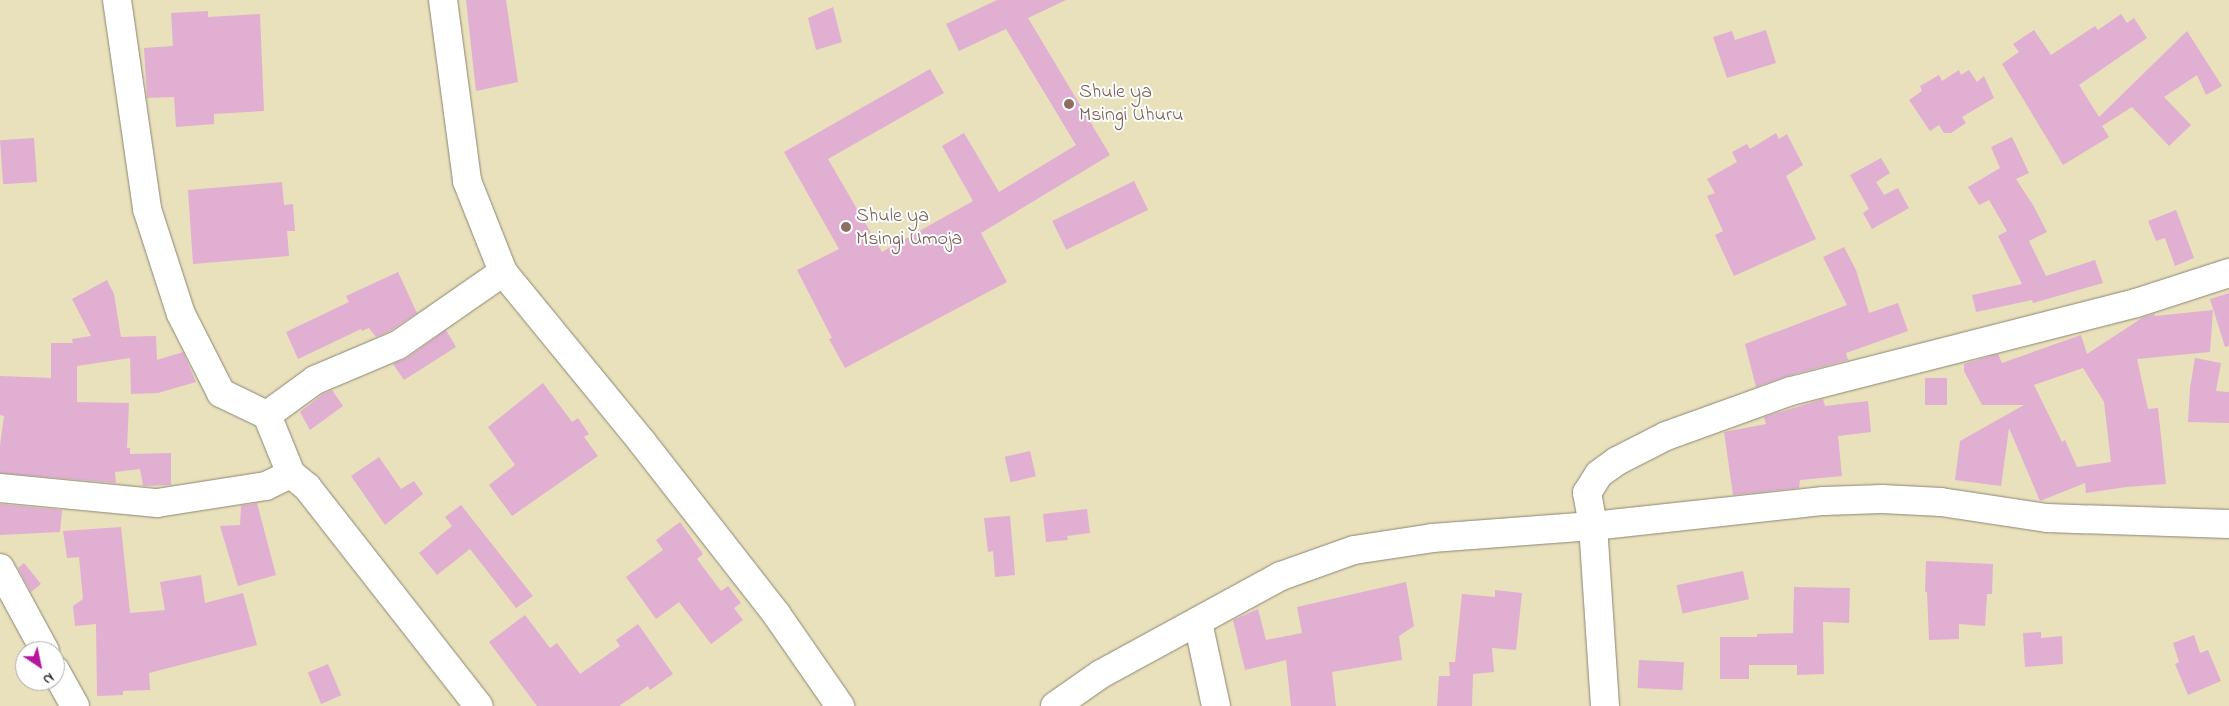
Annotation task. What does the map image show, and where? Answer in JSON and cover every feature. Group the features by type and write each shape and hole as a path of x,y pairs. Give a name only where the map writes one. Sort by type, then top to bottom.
{"street":[{"path":"117,0 147,209 181,314 221,393 267,415 291,474 306,487 479,706"},
{"path":"443,0 467,181 503,272 642,442 777,615 840,706"},
{"path":"267,415 315,380 398,345 503,272"},
{"path":"1605,706 1593,526 1587,493 1599,474 1617,461 1666,436 1791,391 2136,302 2229,273"},
{"path":"0,488 157,503 266,486 291,474"},
{"path":"1055,706 1101,674 1281,576 1354,550 1432,538 1593,526 1824,501 1882,499 1941,502 2047,518 2229,524"},
{"path":"0,568 40,641"},
{"path":"1198,622 1216,706"},
{"path":"65,689 74,706"}],"building":[{"path":"466,0 506,0 518,82 476,91"},
{"path":"997,0 1066,0 1028,18 1110,155 981,233 1007,282 845,368 829,339 832,338 797,270 839,249 784,152 930,69 944,93 828,159 882,252 973,201 942,146 964,133 999,192 1076,145 1006,29 959,51 946,24"},
{"path":"833,7 842,42 816,50 808,18"},
{"path":"208,11 208,17 260,14 264,111 214,114 214,124 176,127 174,97 147,98 144,48 173,46 171,13"},
{"path":"2121,14 2127,23 2134,18 2147,38 2079,85 2099,117 2187,31 2222,86 2206,95 2197,75 2164,97 2191,125 2169,146 2132,107 2102,126 2109,137 2063,165 2002,64 2019,52 2013,44 2034,30 2051,55 2095,26 2098,30"},
{"path":"1766,30 1776,63 1727,78 1713,37 1732,31 1735,40"},
{"path":"1959,70 1961,75 1969,70 1977,82 1984,76 1994,98 1962,117 1966,123 1951,133 1944,133 1939,125 1930,131 1909,100 1922,91 1920,86 1939,75 1942,81"},
{"path":"1776,133 1779,139 1787,134 1803,165 1786,176 1816,239 1734,276 1715,235 1723,231 1707,196 1715,193 1707,179 1737,162 1732,152 1747,144 1750,149"},
{"path":"2012,137 2029,173 2016,179 2033,205 2047,232 2029,241 2046,276 2095,260 2103,283 2033,303 2032,300 1976,312 1972,295 2022,284 1998,236 2007,231 1989,200 1979,205 1968,187 2000,168 1991,147"},
{"path":"34,138 37,182 3,184 0,140"},
{"path":"1881,158 1890,173 1876,182 1884,195 1898,188 1909,208 1872,229 1863,213 1869,209 1850,175"},
{"path":"1134,181 1148,210 1066,250 1052,221"},
{"path":"282,182 284,205 293,204 295,231 287,231 289,256 193,264 188,190"},
{"path":"2176,210 2194,258 2175,266 2165,238 2156,241 2148,221"},
{"path":"1844,247 1856,270 1869,313 1898,303 1908,331 1846,353 1848,360 1787,376 1756,387 1745,344 1847,305 1823,257"},
{"path":"398,272 417,313 390,331 376,337 369,328 362,331 361,329 298,359 286,332 349,302 346,296"},
{"path":"107,280 114,294 121,337 156,336 157,360 183,352 196,382 158,393 131,394 130,358 77,366 77,402 129,403 127,448 130,448 130,454 171,453 171,485 143,486 140,469 115,472 116,483 0,473 0,445 4,416 0,415 0,376 51,378 51,343 73,343 72,339 91,336 72,299"},
{"path":"2229,293 2229,346 2225,347 2210,299"},
{"path":"2213,310 2210,352 2137,359 2148,409 2158,408 2166,484 2086,493 2085,483 2040,501 2009,428 2001,486 1955,480 1960,441 2024,405 1982,405 1964,371 1964,364 1998,354 2002,363 2081,335 2087,354 2142,318 2154,314 2155,316","holes":["2083,368 2104,402 2111,462 2077,467 2065,440 2062,442 2034,385"]},
{"path":"446,330 456,347 404,380 393,364 407,358"},
{"path":"2195,358 2221,363 2216,391 2229,392 2229,423 2188,422 2190,388"},
{"path":"1925,378 1947,378 1947,405 1925,405"},
{"path":"543,383 572,422 578,418 589,434 584,437 598,456 512,516 489,485 515,465 488,427"},
{"path":"332,390 343,406 310,430 300,412 323,394"},
{"path":"1823,399 1825,406 1868,401 1871,432 1838,436 1842,476 1800,480 1799,488 1733,495 1724,432 1766,424 1764,417"},
{"path":"1030,451 1036,476 1011,482 1005,457"},
{"path":"379,457 401,489 414,481 423,494 385,525 351,476"},
{"path":"257,503 276,575 238,586 220,526 240,525 241,506 239,506"},
{"path":"0,504 62,510 60,532 0,535"},
{"path":"461,505 533,596 516,608 470,549 437,575 419,553 452,526 445,517"},
{"path":"1087,509 1090,533 1067,536 1068,540 1046,542 1043,514"},
{"path":"1010,516 1015,575 995,577 993,551 988,552 984,518"},
{"path":"680,522 703,554 697,559 721,591 728,586 741,603 734,608 743,620 711,644 679,602 656,619 626,577 663,550 656,540"},
{"path":"121,527 130,613 165,610 160,582 201,575 205,603 243,593 257,645 149,673 150,690 123,691 123,695 97,696 96,624 75,626 73,606 83,599 79,557 67,558 63,531"},
{"path":"1926,561 1993,564 1992,594 1987,594 1985,626 1959,624 1959,639 1929,640 1927,592 1925,592"},
{"path":"24,563 41,584 31,592 18,568"},
{"path":"1743,571 1749,599 1683,614 1676,585"},
{"path":"1406,582 1414,626 1399,636 1402,660 1332,672 1336,706 1291,706 1286,660 1245,670 1233,620 1258,609 1266,640 1302,633 1297,607"},
{"path":"1794,587 1850,588 1849,623 1823,622 1824,674 1797,675 1797,665 1749,665 1749,679 1720,679 1720,637 1757,637 1757,634 1793,633"},
{"path":"1495,590 1522,593 1516,650 1492,648 1494,672 1473,674 1472,706 1437,706 1439,676 1450,676 1449,662 1455,662 1462,594 1495,597"},
{"path":"525,615 550,648 557,643 580,674 620,646 616,640 638,624 673,674 650,690 648,686 619,706 537,706 489,642"},
{"path":"2041,632 2041,638 2062,636 2063,664 2025,667 2023,633"},
{"path":"2194,635 2200,653 2208,650 2221,681 2188,695 2175,664 2179,662 2173,643"},
{"path":"1639,660 1684,662 1682,690 1638,688"},
{"path":"328,664 341,695 321,704 308,673"}],"place":[{"name":"Shule ya Msingi Uhuru","path":"1069,104"},
{"name":"Shule ya Msingi Umoja","path":"846,227"}]}
